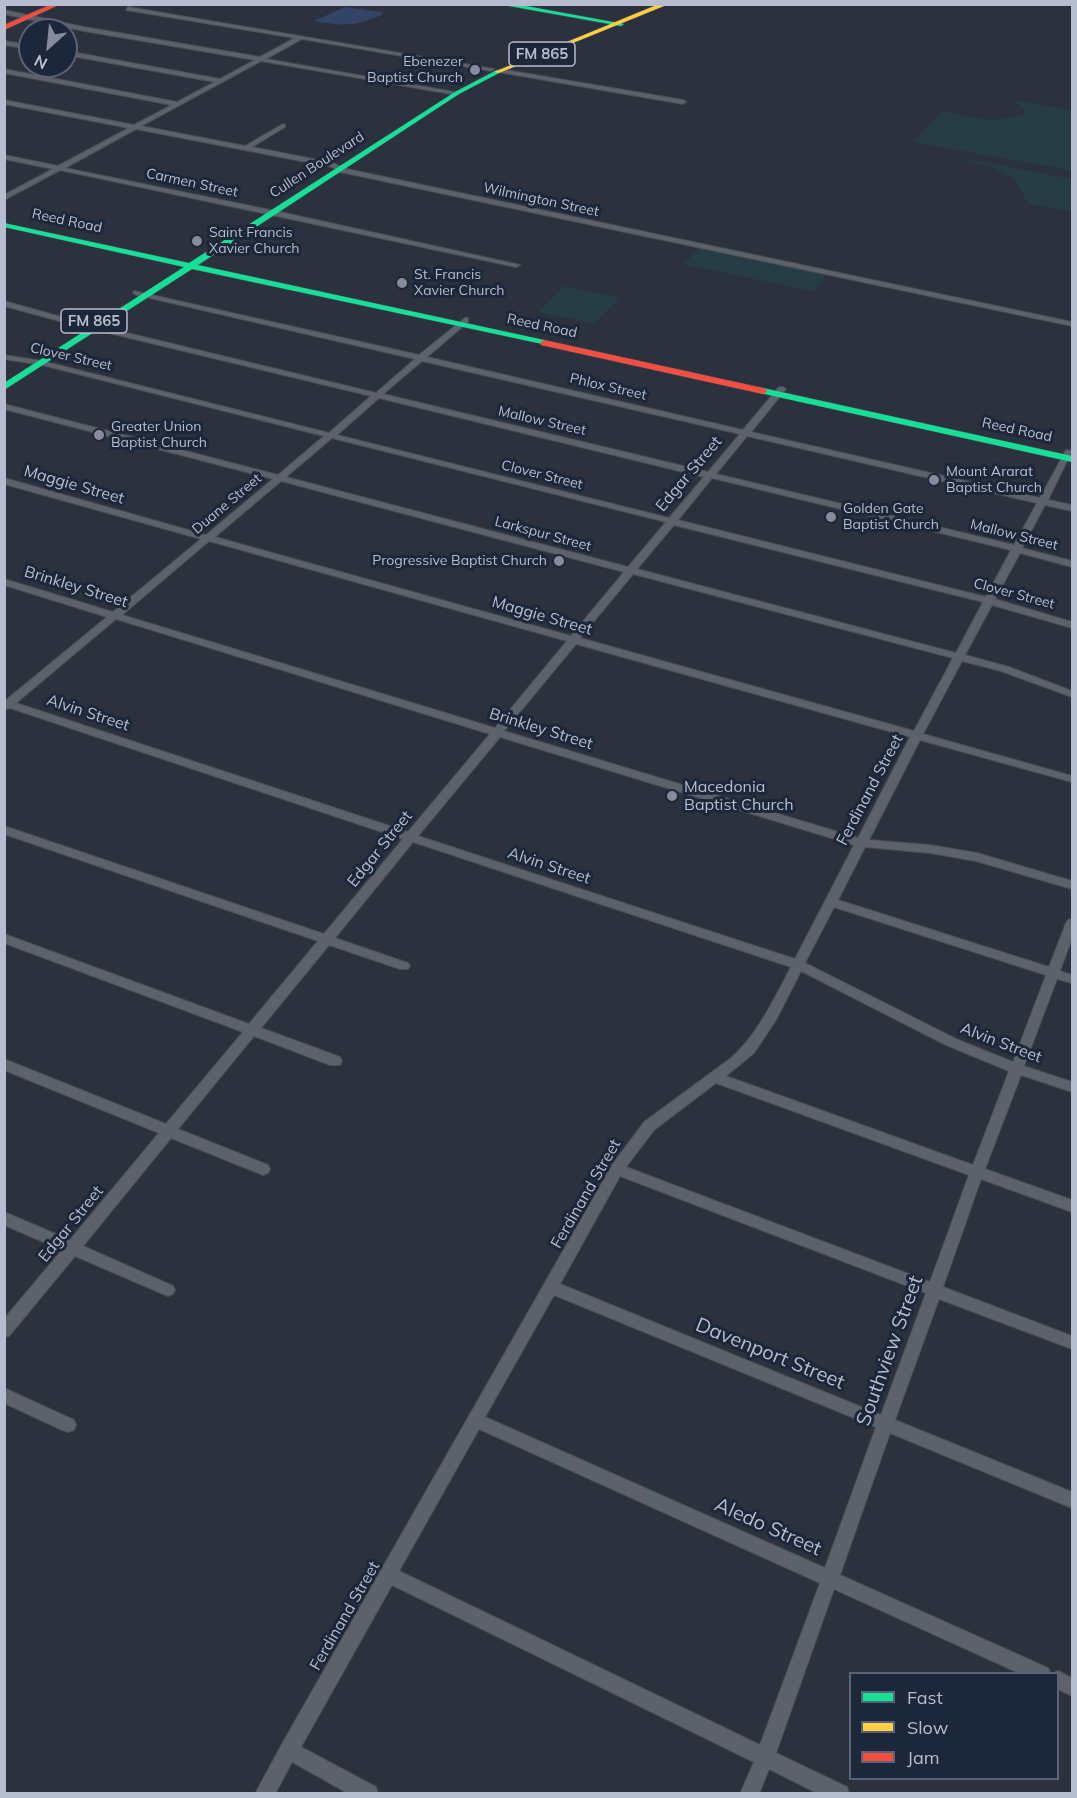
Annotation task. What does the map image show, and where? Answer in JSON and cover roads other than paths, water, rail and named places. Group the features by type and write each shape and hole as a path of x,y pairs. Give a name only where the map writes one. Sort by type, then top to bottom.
{"main road":[{"path":"4,28 58,4"},
{"path":"501,4 617,23"},
{"name":"Cullen Boulevard","path":"617,23 656,4"},
{"name":"Cullen Boulevard","path":"495,70 666,4"},
{"name":"Cullen Boulevard","path":"4,387 37,362 453,93 495,70 544,49 582,37"},
{"path":"531,58 546,50 544,49"},
{"name":"Reed Road","path":"4,219 191,263 1070,455"},
{"name":"Reed Road","path":"4,225 98,242"},
{"name":"Cullen Boulevard","path":"4,378 37,362"}],"street":[{"path":"128,9 682,102"},
{"path":"4,12 84,29 453,93"},
{"path":"4,198 300,38"},
{"path":"78,55 221,81"},
{"path":"4,71 179,104"},
{"name":"Wilmington Street","path":"4,102 246,148 1072,324"},
{"path":"246,148 282,126"},
{"name":"Carmen Street","path":"4,157 270,211 516,265"},
{"name":"Phlox Street","path":"141,294 1072,508"},
{"name":"Mallow Street","path":"4,303 91,327 1072,564"},
{"name":"Duane Street","path":"6,705 330,436 463,322"},
{"name":"Clover Street","path":"4,357 37,362 989,600 1072,624"},
{"name":"Edgar Street","path":"4,1331 671,521 780,392"},
{"name":"Larkspur Street","path":"4,406 1005,669 1072,694"},
{"name":"Ferdinand Street","path":"264,1794 617,1170 649,1126 736,1062 760,1035 958,657 1042,501 1070,455"},
{"name":"Maggie Street","path":"4,481 1072,779"},
{"name":"Brinkley Street","path":"4,582 861,843 930,849 977,857 1072,885"},
{"name":"Alvin Street","path":"6,705 798,965 950,1041 1017,1069 1072,1087"},
{"path":"4,830 404,966"},
{"path":"830,902 1072,979"},
{"name":"Southview Street","path":"749,1794 765,1757 977,1172 1072,923"},
{"path":"4,938 335,1061"},
{"path":"4,1064 263,1169"},
{"path":"716,1078 1072,1206"},
{"path":"617,1170 1072,1343"},
{"path":"4,1218 168,1290"},
{"name":"Davenport Street","path":"551,1287 1072,1500"},
{"path":"4,1395 68,1425"},
{"name":"Aledo Street","path":"475,1420 1038,1672"},
{"path":"388,1574 840,1794"},
{"path":"288,1750 369,1794"}],"water":[{"path":"345,7 383,14 349,24 314,21"}],"place":[{"name":"Ebenezer Baptist Church","path":"475,70"},
{"name":"Saint Francis Xavier Church","path":"197,241"},
{"name":"St. Francis Xavier Church","path":"402,283"},
{"name":"Greater Union Baptist Church","path":"99,435"},
{"name":"Mount Ararat Baptist Church","path":"934,480"},
{"name":"Golden Gate Baptist Church","path":"831,517"},
{"name":"Progressive Baptist Church","path":"559,561"},
{"name":"Macedonia Baptist Church","path":"672,796"}]}
